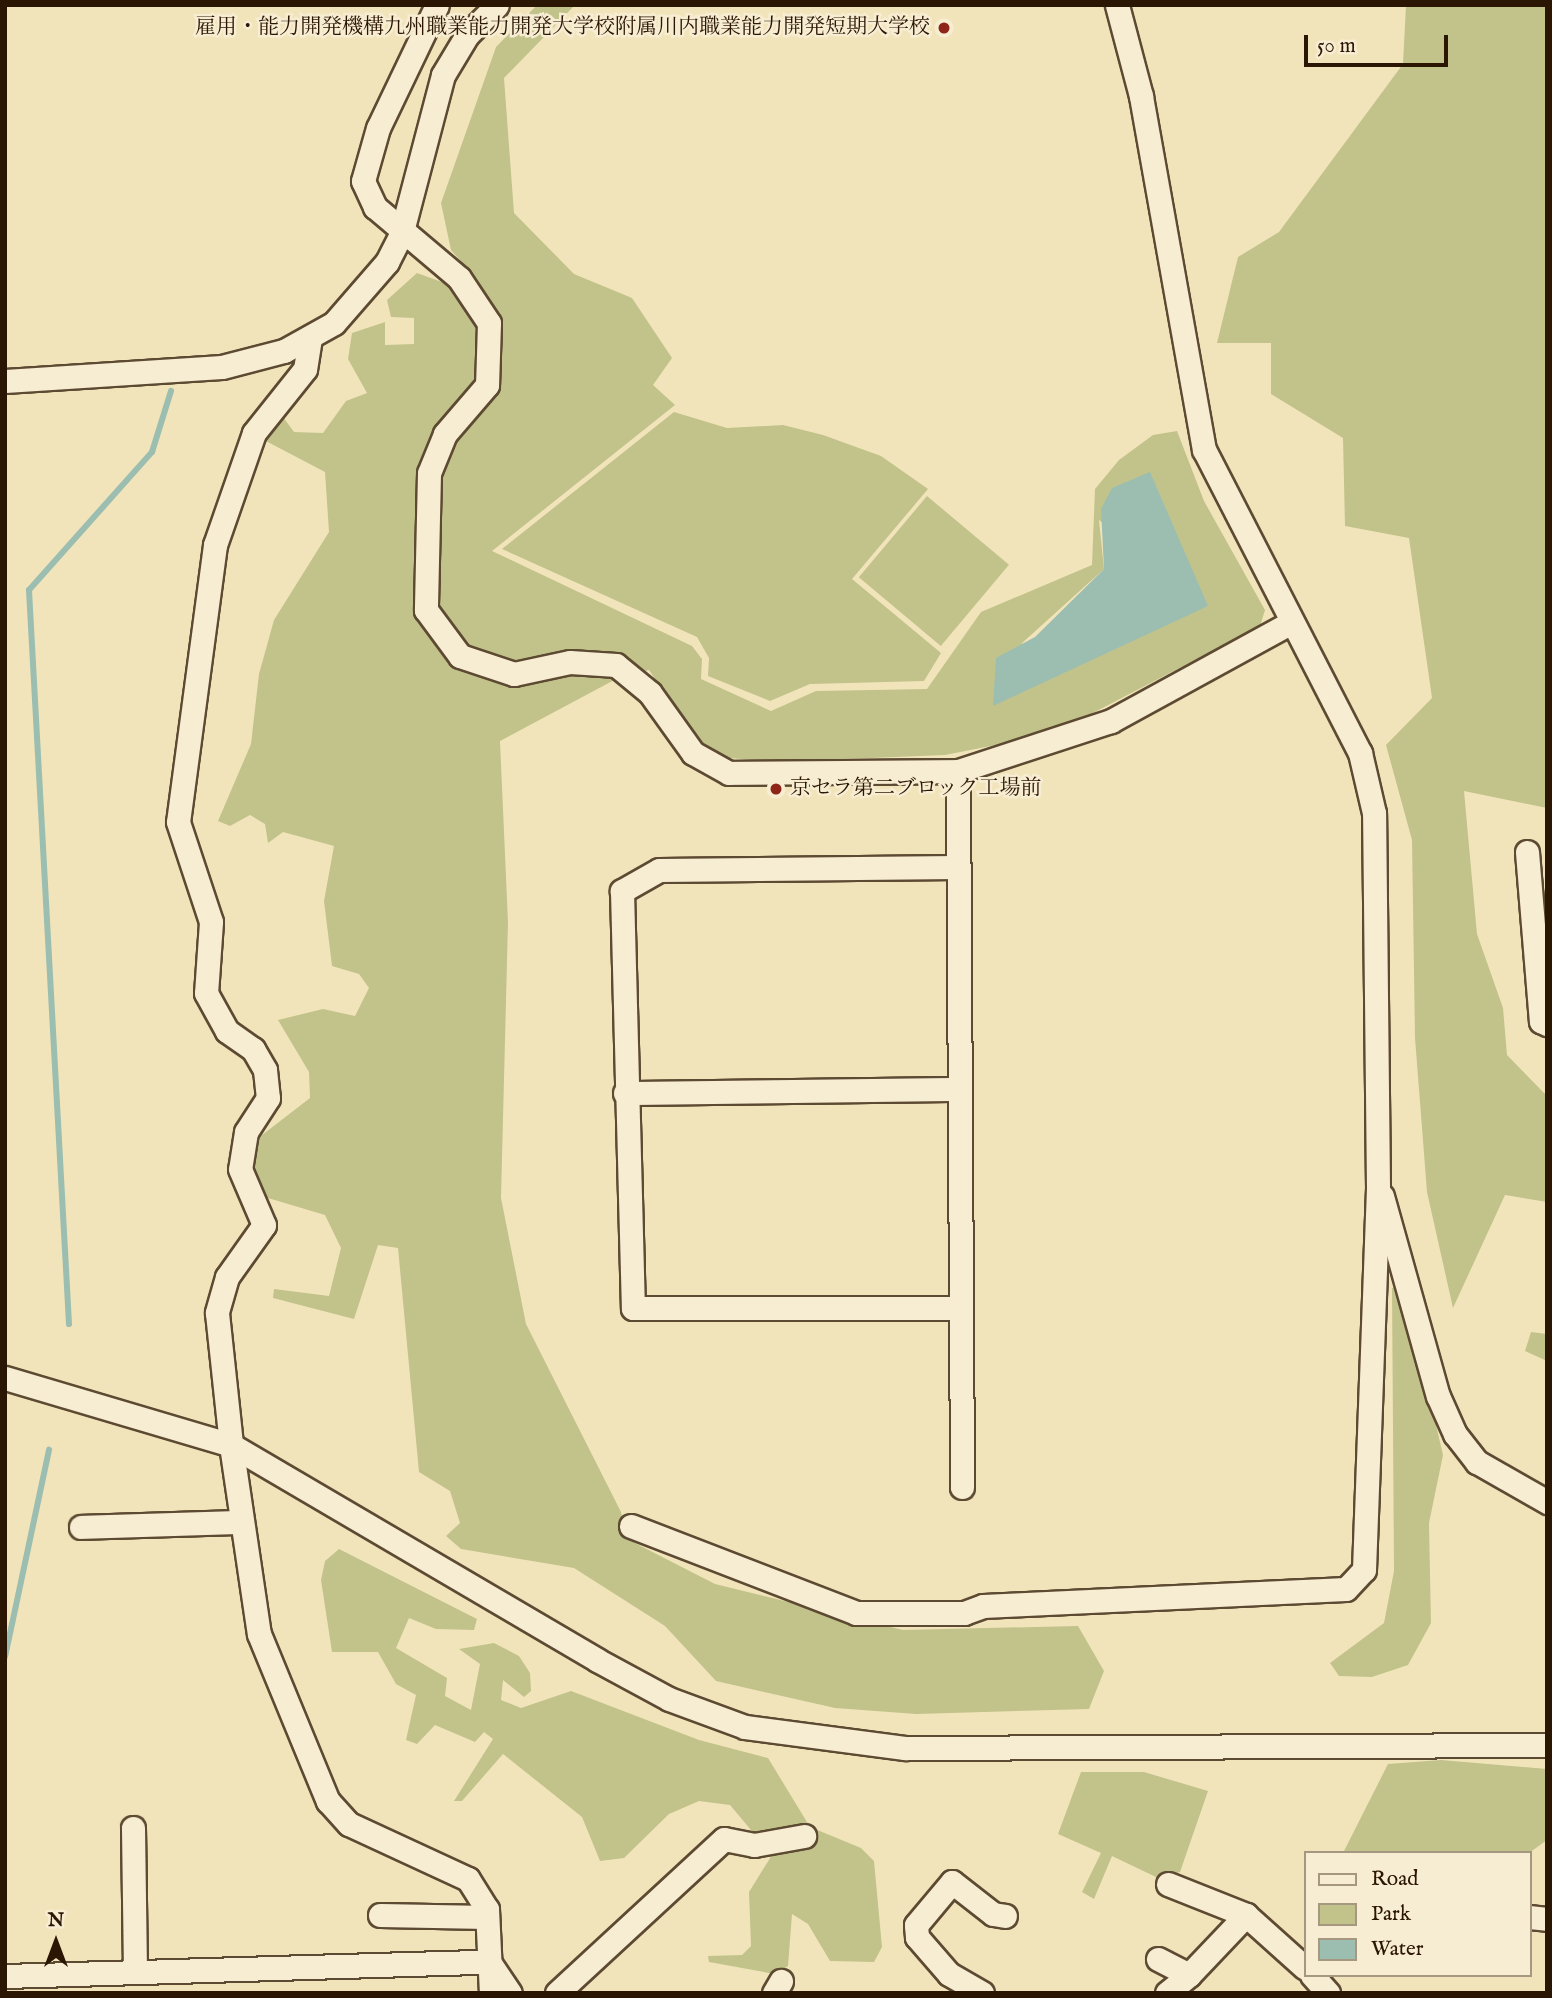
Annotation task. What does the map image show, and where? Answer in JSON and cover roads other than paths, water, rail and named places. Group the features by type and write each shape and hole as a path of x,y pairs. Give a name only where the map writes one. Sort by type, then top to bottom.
{"street":[{"path":"436,5 378,128 363,181 375,207 401,235 459,278 482,306 492,340 487,385 445,434 429,473 426,610 444,642 496,673 570,662 617,665 650,693 692,753 729,773 958,771 1111,721 1290,623"},
{"path":"5,380 222,367 257,361 310,338 375,281 401,235 443,75 467,35 498,5"},
{"path":"631,1526 856,1613 964,1613 983,1606 1346,1589 1366,1563 1378,1187 1374,813 1360,752 1290,623 1204,450 1141,96 1117,5"},
{"path":"310,338 305,369 254,432 215,545 202,606 194,722 178,822 211,922 206,993 227,1031 253,1049 265,1070 268,1098 246,1132 240,1169 264,1225 227,1277 217,1313 231,1445 259,1634 328,1801 349,1824 468,1879 487,1917 491,1993"},
{"path":"958,771 962,1487"},
{"path":"1527,852 1541,1021 1547,1024"},
{"path":"957,867 659,870 622,891 625,1093 633,1308 961,1308"},
{"path":"625,1093 959,1089"},
{"path":"1378,1187 1438,1396 1455,1434 1477,1462 1547,1503"},
{"path":"5,1378 231,1445 597,1660 669,1699 745,1727 905,1748 1547,1745"},
{"path":"81,1527 242,1522"},
{"path":"133,1828 135,1971"},
{"path":"557,1993 724,1839 754,1846 804,1836"},
{"path":"982,1993 949,1974 917,1937 916,1925 952,1882 993,1914 1005,1916"},
{"path":"1168,1884 1246,1915 1304,1967"},
{"path":"380,1915 487,1917"},
{"path":"1167,1993 1189,1975 1246,1915"},
{"path":"1158,1959 1189,1975"},
{"path":"5,1976 489,1962"},
{"path":"489,1962 510,1993"},
{"path":"1314,1977 1328,1993"}],"water":[{"path":"1150,472 1208,606 993,706 996,658 1035,637 1104,569 1101,509 1112,488"}],"waterway":[{"path":"69,1324 29,590 152,452 171,391"},
{"path":"5,1657 49,1450"}],"place":[{"name":"雇用・能力開発機構九州職業能力開発大学校附属川内職業能力開発短期大学校","path":"944,28"},
{"name":"京セラ第二ブロック工場前","path":"776,789"}]}
